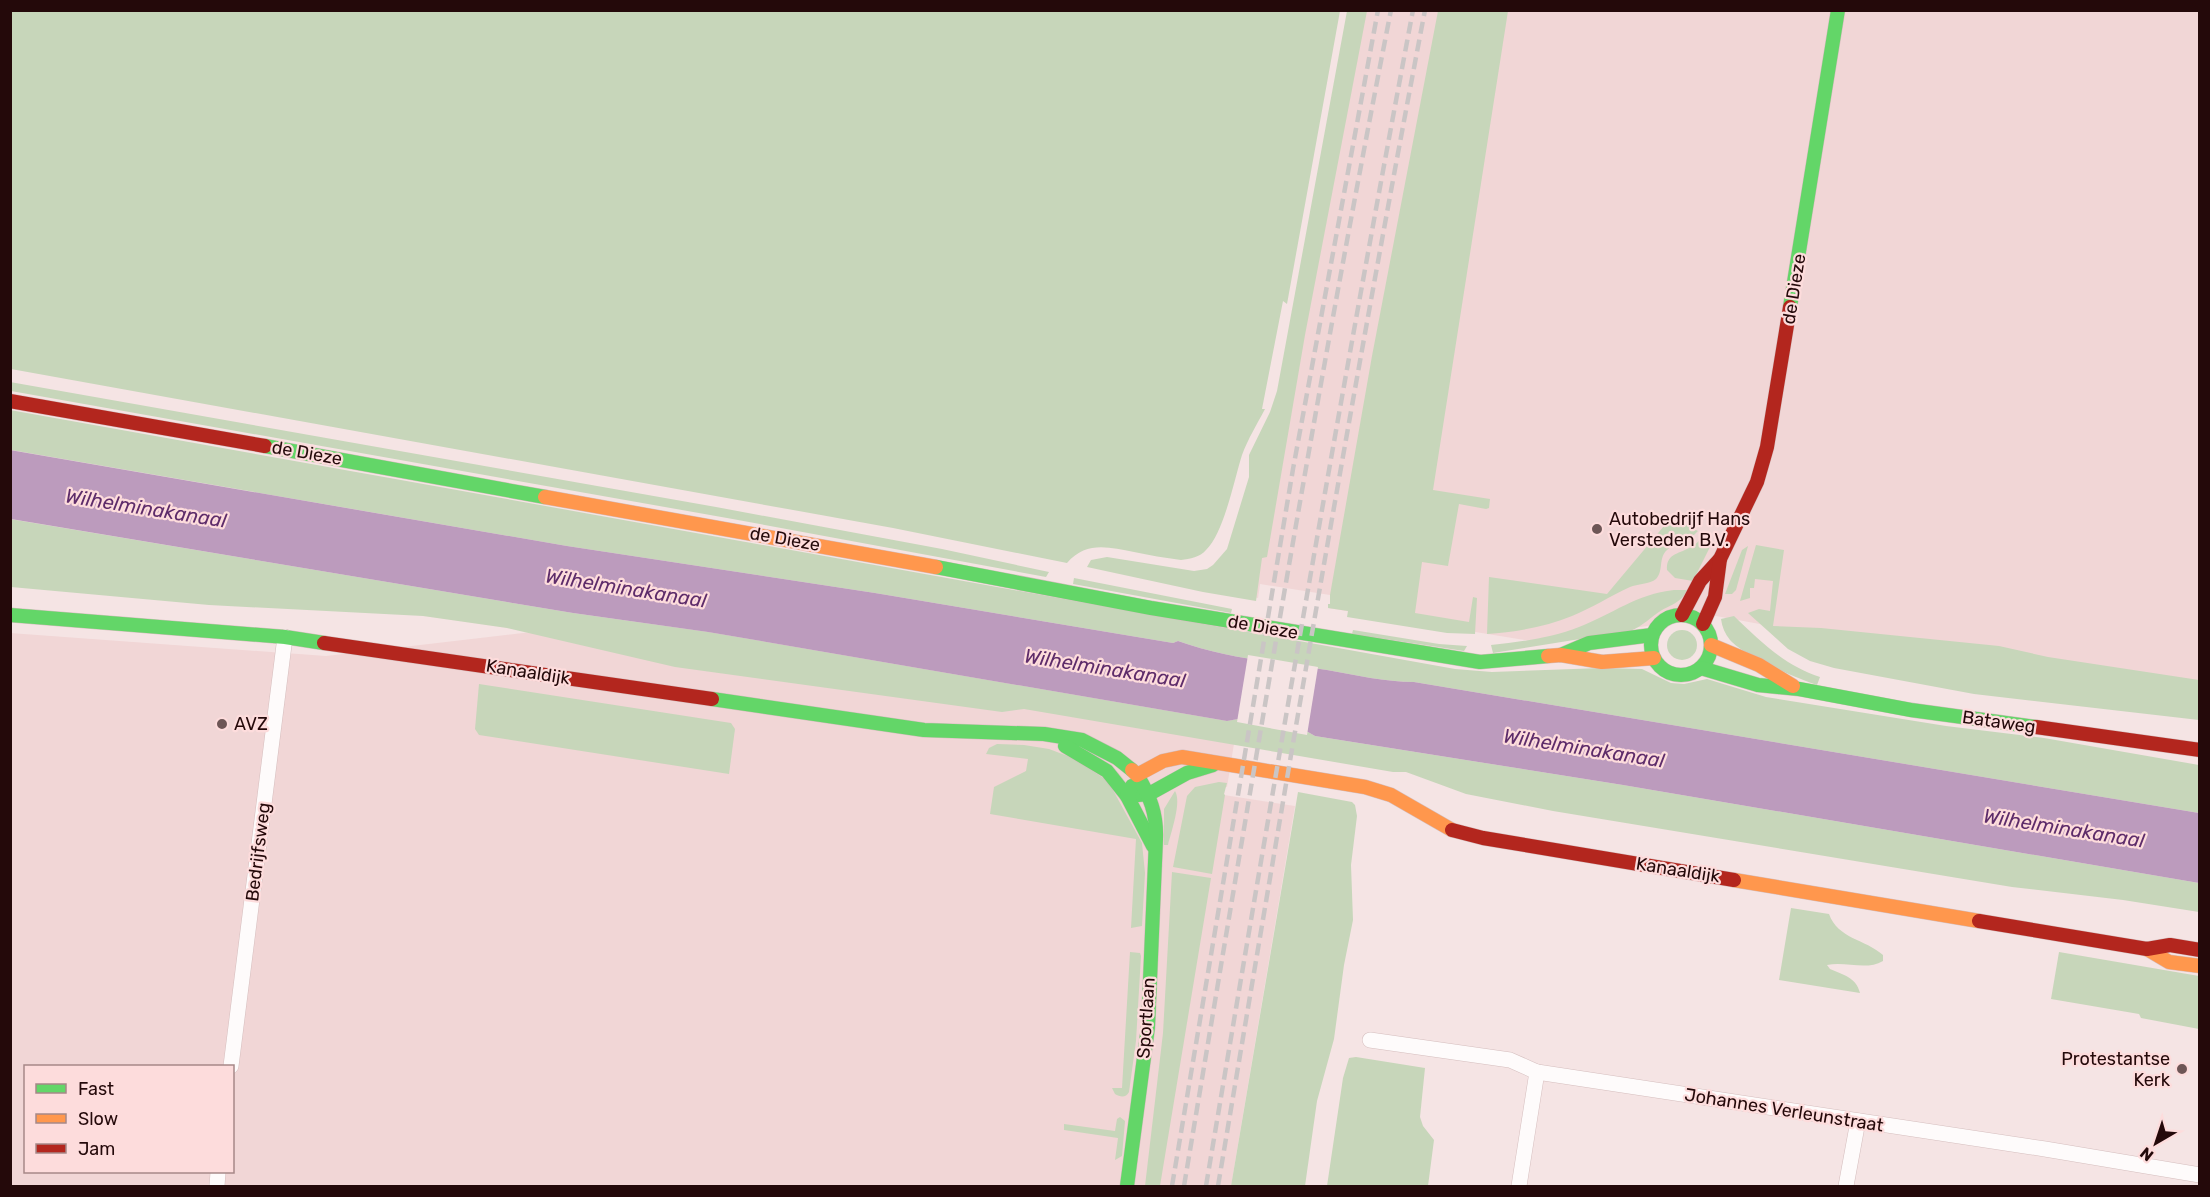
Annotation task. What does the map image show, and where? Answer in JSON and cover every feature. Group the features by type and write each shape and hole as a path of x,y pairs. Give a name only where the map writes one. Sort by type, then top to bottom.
{"street":[{"name":"de Dieze","path":"1682,615 1700,581 1720,559 1757,482 1767,447 1838,10"},
{"name":"de Dieze","path":"10,401 890,558 1151,608 1412,652 1480,662 1561,656 1602,662 1654,658"},
{"name":"de Dieze","path":"1703,624 1715,597 1720,559"},
{"name":"Kanaaldijk","path":"10,615 285,637 924,730 1044,734 1082,740 1117,758 1137,775 1149,794"},
{"path":"1682,615 1697,619 1703,624 1710,637 1711,645 1708,660 1701,668 1689,674 1675,675 1662,669 1654,658 1651,643 1661,622 1667,618 1682,615"},
{"name":"de Dieze","path":"1561,656 1589,643 1653,635"},
{"name":"Bedrijfsweg","path":"231,1065 285,637"},
{"name":"Bataweg","path":"1711,645 1759,665 1799,689"},
{"name":"Bataweg","path":"1701,668 1758,685 1799,689 1911,710 2199,750"},
{"name":"Kanaaldijk","path":"1044,734 1107,771 1127,796 1149,794 1187,773 1219,762"},
{"name":"Kanaaldijk","path":"1137,775 1163,761 1182,757 1219,762 1365,787 1391,795 1448,829 1483,838 2147,949 2170,945 2199,950"},
{"path":"1127,796 1137,775"},
{"name":"Sportlaan","path":"1127,1186 1148,1027 1155,850 1158,829 1149,794"},
{"name":"Sportlaan","path":"1127,796 1155,850"},
{"name":"Kanaaldijk","path":"2147,949 2169,962 2199,966"},
{"name":"Johannes Verleunstraat","path":"1370,1040 1510,1060 1537,1072 2045,1149 2199,1175"},
{"path":"1519,1186 1537,1072"},
{"path":"1846,1186 1858,1121"}],"shaded area":[{"path":"1352,11 2199,11 2199,704 1716,616 1537,642 1328,608 1332,596 1330,595 1260,584 1258,598 1243,595 1274,454"},
{"path":"626,621 708,632 1227,721 1238,719 1224,795 1295,806 1231,1186 11,1186 10,633 326,656"}],"green space":[{"path":"10,11 1340,11 1287,304 1283,301 1262,409 1265,409 1242,455 1218,532 1204,552 1188,559 1181,560 1098,547 1082,551 1067,563 893,528 11,369"},
{"path":"1347,11 1367,11 1305,335 1267,557 1262,558 1256,601 1087,567 1091,560 1107,557 1194,571 1207,569 1213,565 1227,549 1249,477 1249,455 1270,412 1277,391"},
{"path":"1438,11 1508,11 1433,490 1490,499 1489,508 1459,504 1448,566 1422,562 1415,613 1469,622 1473,597 1477,598 1475,634 1447,633 1347,617 1348,611 1328,608 1372,356"},
{"path":"10,382 716,507 942,549 1049,572 1046,577 11,391"},
{"path":"10,410 1455,669 1492,672 1642,669 1671,683 1684,684 1707,679 1766,697 1946,726 2044,738 2199,765 2199,813 1414,682 1381,680 1252,659 1214,652 1178,641 1173,643 875,593 567,546 11,450"},
{"path":"10,519 573,613 708,632 1227,721 1238,719 1308,732 1315,736 1623,785 2199,883 2199,912 2123,900 2012,887 1553,811 1466,794 1406,772 1393,772 1024,709 1002,712 675,667 507,628 423,616 209,605 11,587"},
{"path":"1669,520 1677,520 1698,531 1664,553 1660,572 1653,581 1630,587 1562,620 1541,626 1487,634 1489,577 1607,594"},
{"path":"1704,534 1710,539 1711,545 1693,581 1675,578 1667,570 1668,561 1673,555 1694,545"},
{"path":"1756,545 1784,550 1773,626 1821,628 1999,646 2048,657 2199,680 2199,720 1974,694 1834,668 1810,661 1788,649 1748,613 1759,609 1770,611 1773,581 1755,579 1754,588 1750,588 1750,598 1740,601"},
{"path":"1748,546 1736,590 1732,594 1725,594 1742,550"},
{"path":"1074,578 1232,609 1231,613 1073,584"},
{"path":"1674,590 1688,590 1682,598 1630,631 1493,653 1491,645 1535,639 1568,631 1636,600"},
{"path":"1734,616 1784,659 1820,677 1817,685 1771,666 1737,646 1727,635 1721,619"},
{"path":"1353,630 1439,644 1467,646 1464,651 1352,634"},
{"path":"1682,630 1693,634 1697,645 1693,656 1682,660 1671,656 1667,645 1671,634"},
{"path":"479,684 731,723 735,729 729,774 479,735 475,729"},
{"path":"997,744 1049,749 1073,758 1108,781 1142,843 1145,873 1142,926 1131,928 1136,839 990,814 994,787 1026,771 1028,759 986,754 989,748"},
{"path":"1219,782 1227,783 1212,874 1173,867 1187,796 1195,787"},
{"path":"1175,791 1177,802 1175,817 1168,845 1164,845 1164,809"},
{"path":"1298,792 1352,802 1355,805 1357,816 1351,865 1353,920 1334,1039 1317,1101 1305,1186 1231,1186"},
{"path":"1172,872 1211,878 1160,1186 1145,1186 1163,1033"},
{"path":"1791,908 1829,914 1833,922 1845,934 1883,955 1883,961 1876,964 1827,965 1830,969 1852,980 1860,993 1779,980"},
{"path":"1130,952 1140,953 1141,956 1136,1041 1129,1092 1121,1096 1115,1094 1112,1088 1122,1088"},
{"path":"2059,952 2199,976 2199,1029 2141,1018 2139,1014 2051,999"},
{"path":"1356,1057 1425,1068 1420,1117 1423,1126 1434,1140 1428,1186 1327,1186 1343,1078 1349,1058"},
{"path":"1120,1117 1125,1121 1122,1156 1115,1160 1118,1138 1064,1130 1064,1124 1115,1131 1117,1119"}],"water":[{"name":"Wilhelminakanaal","path":"10,450 567,546 875,593 1173,643 1178,641 1214,652 1252,659 1381,680 1414,682 2199,813 2199,883 1623,785 1315,736 1308,732 1238,719 1227,721 708,632 573,613 11,519"}],"pier":[{"path":"1248,655 1318,667 1307,735 1237,722"}],"railway":[{"path":"1172,1186 1293,469 1378,10"},
{"path":"1184,1186 1309,451 1391,10"},
{"path":"1206,1186 1306,598 1413,10"},
{"path":"1218,1186 1344,451 1425,10"}],"traffic: fast":[{"path":"1790,307 1838,10"},
{"path":"265,446 545,497"},
{"path":"936,567 1151,608 1480,662 1548,656"},
{"path":"10,615 285,637 324,643"},
{"path":"1675,615 1687,615 1698,620 1706,628 1711,645 1709,657 1698,670 1687,675 1675,675 1664,670 1656,662 1651,651 1651,639 1656,628 1664,620 1675,615"},
{"path":"1561,655 1589,643 1652,635"},
{"path":"1701,668 1758,685 1799,689 1911,710 2036,727"},
{"path":"712,699 924,730 1044,734 1082,740 1117,758 1132,770"},
{"path":"1065,746 1107,771 1127,796 1149,794 1187,773 1213,765"},
{"path":"1127,1186 1148,1027 1156,839 1152,806 1137,775"},
{"path":"1132,786 1127,796 1153,846"}],"traffic: slow":[{"path":"545,497 936,567"},
{"path":"1711,645 1759,665 1793,686"},
{"path":"1548,656 1561,655 1602,662 1654,658"},
{"path":"1132,770 1137,775 1163,761 1182,757 1365,787 1391,795 1452,830"},
{"path":"1734,880 1979,921"},
{"path":"2147,949 2169,962 2200,966"}],"traffic: jam":[{"path":"1682,615 1700,581 1720,559 1757,482 1767,447 1790,307"},
{"path":"10,401 265,446"},
{"path":"1703,624 1715,597 1720,559"},
{"path":"324,643 712,699"},
{"path":"2036,727 2200,750"},
{"path":"1452,830 1483,838 1734,880"},
{"path":"1979,921 2147,949 2170,945 2200,950"}],"place":[{"name":"Autobedrijf Hans Versteden B.V.","path":"1597,529"},
{"name":"AVZ","path":"222,724"},
{"name":"Protestantse Kerk","path":"2182,1069"}]}
